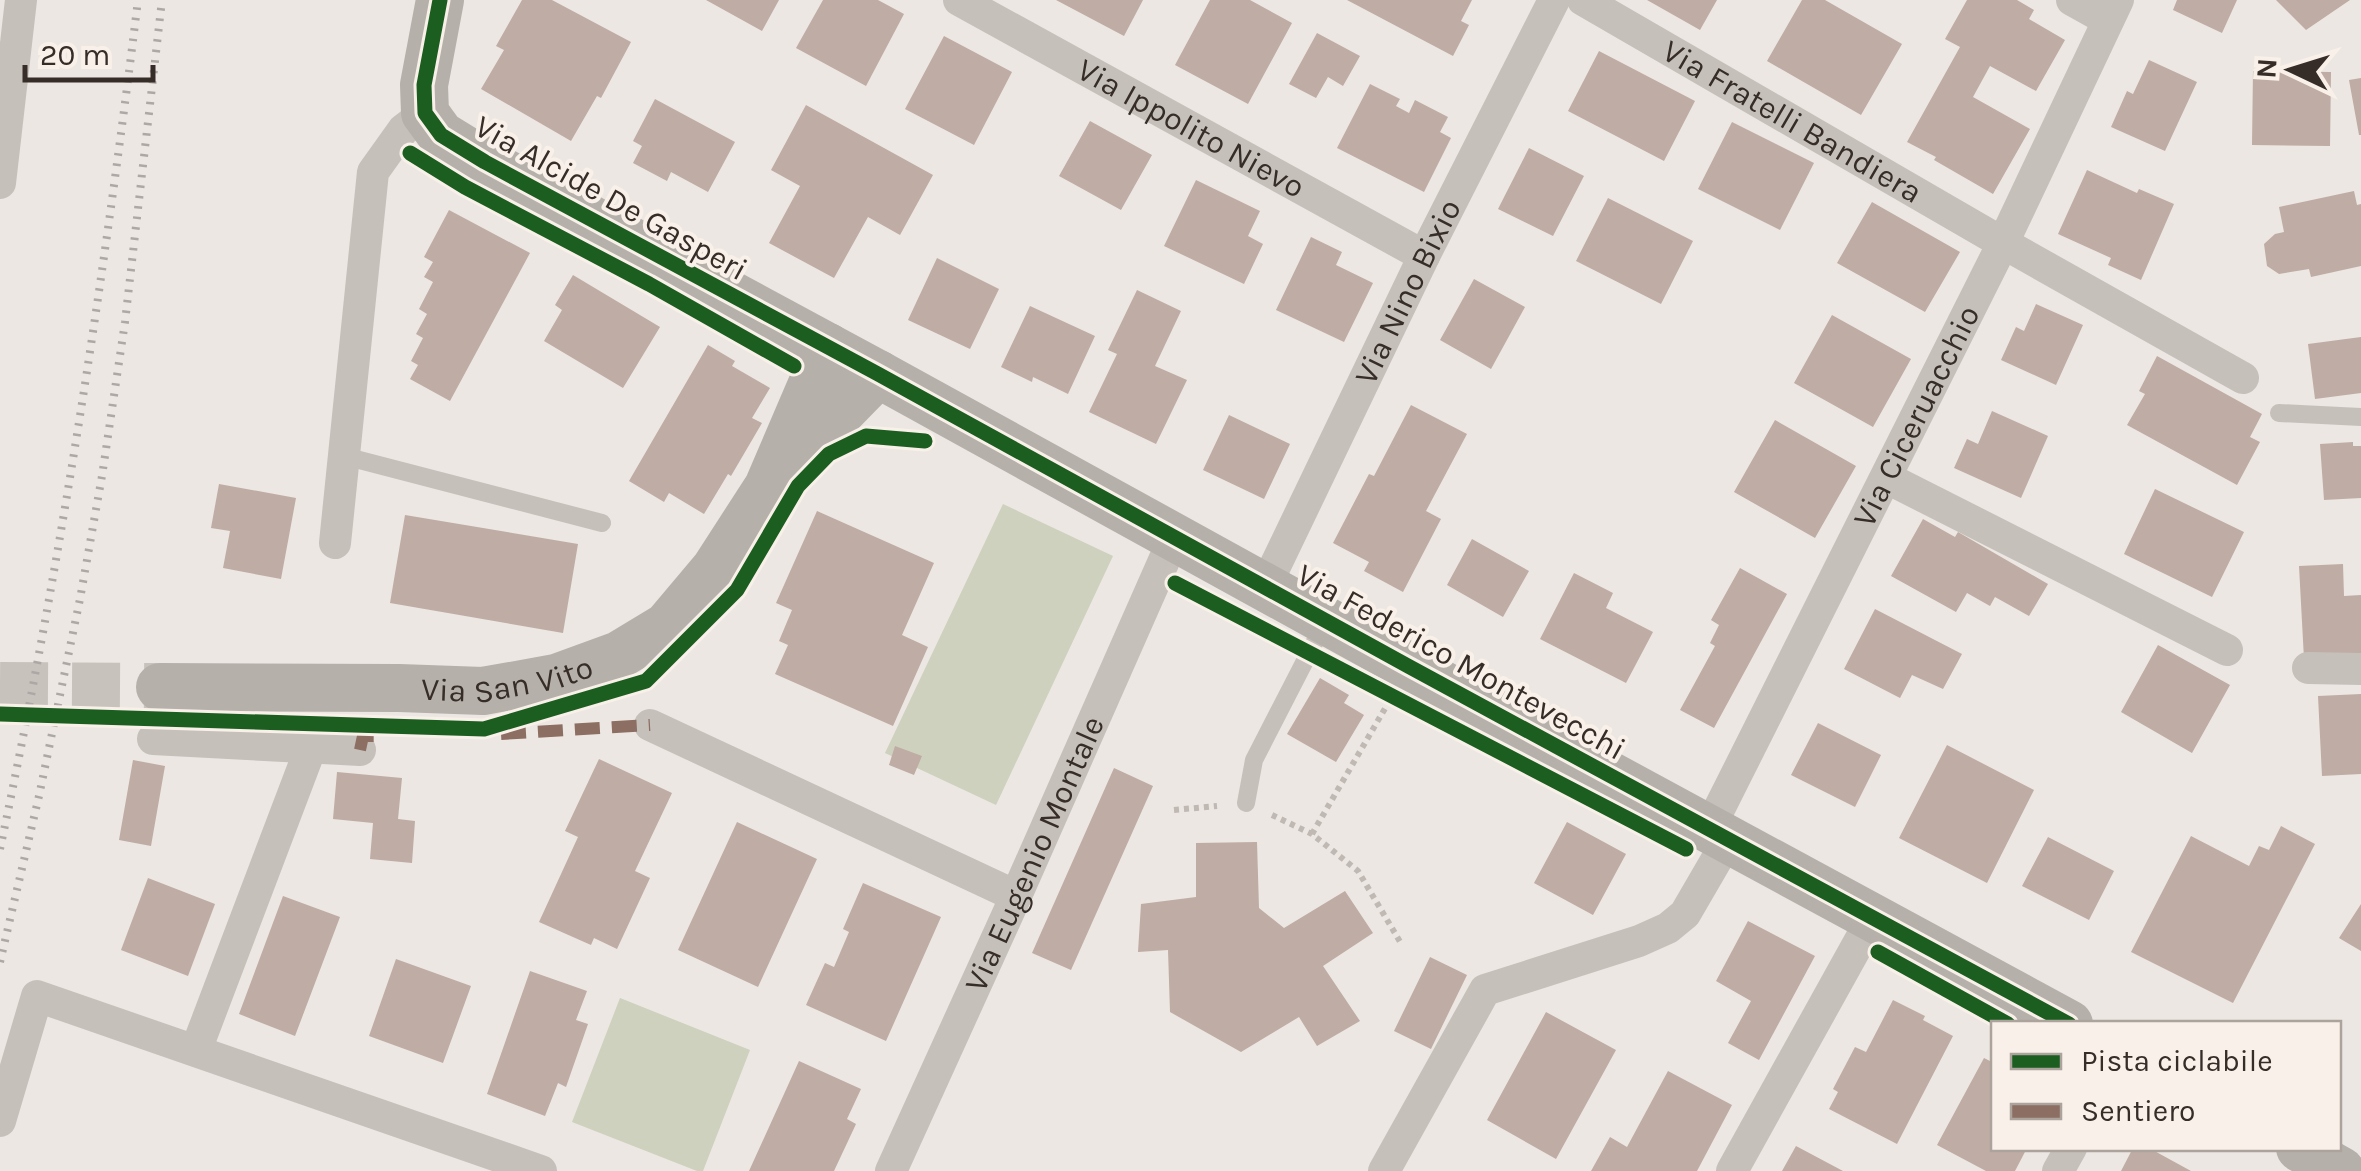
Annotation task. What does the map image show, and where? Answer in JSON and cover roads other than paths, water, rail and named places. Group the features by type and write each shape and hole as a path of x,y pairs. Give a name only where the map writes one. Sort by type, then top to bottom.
{"street":[{"path":"334,544 373,172 403,130 425,113 424,85 440,0"},
{"name":"Via Ippolito Nievo","path":"959,0 1424,256"},
{"name":"Via Nino Bixio","path":"1265,587 1424,256 1554,0"},
{"name":"Via Fratelli Bandiera","path":"1583,0 2243,378"},
{"path":"2072,0 2113,10"},
{"name":"Via Ciceruacchio","path":"1384,1171 1485,990 1639,941 1668,928 1685,914 1887,478 2113,10"},
{"path":"0,184 13,13"},
{"name":"Via Alcide De Gasperi","path":"425,113 441,135 484,162 828,347"},
{"name":"Via Federico Montevecchi","path":"828,347 2063,1021"},
{"name":"Via San Vito","path":"160,687 483,690 556,678 618,655 667,626 716,569 768,487 828,347"},
{"name":"Via San Vito","path":"768,487 878,374"},
{"path":"1887,478 2227,650"},
{"name":"Via Eugenio Montale","path":"891,1171 1174,538"},
{"path":"2308,668 2361,669"},
{"path":"650,725 1016,896"},
{"path":"153,739 360,750"},
{"path":"196,1050 311,747"},
{"path":"1732,1171 1873,917"},
{"path":"0,1121 37,996 541,1171"},
{"path":"2305,1151 2341,1171"}],"lane":[{"path":"2279,413 2361,417"},
{"path":"344,456 602,523"},
{"path":"1246,803 1254,760 1326,621"}],"tunnel":[{"path":"0,686 160,687"}],"railway":[{"path":"0,849 42,638 78,426 138,0"},
{"path":"0,962 39,796 102,476 125,322 162,0"}]}
